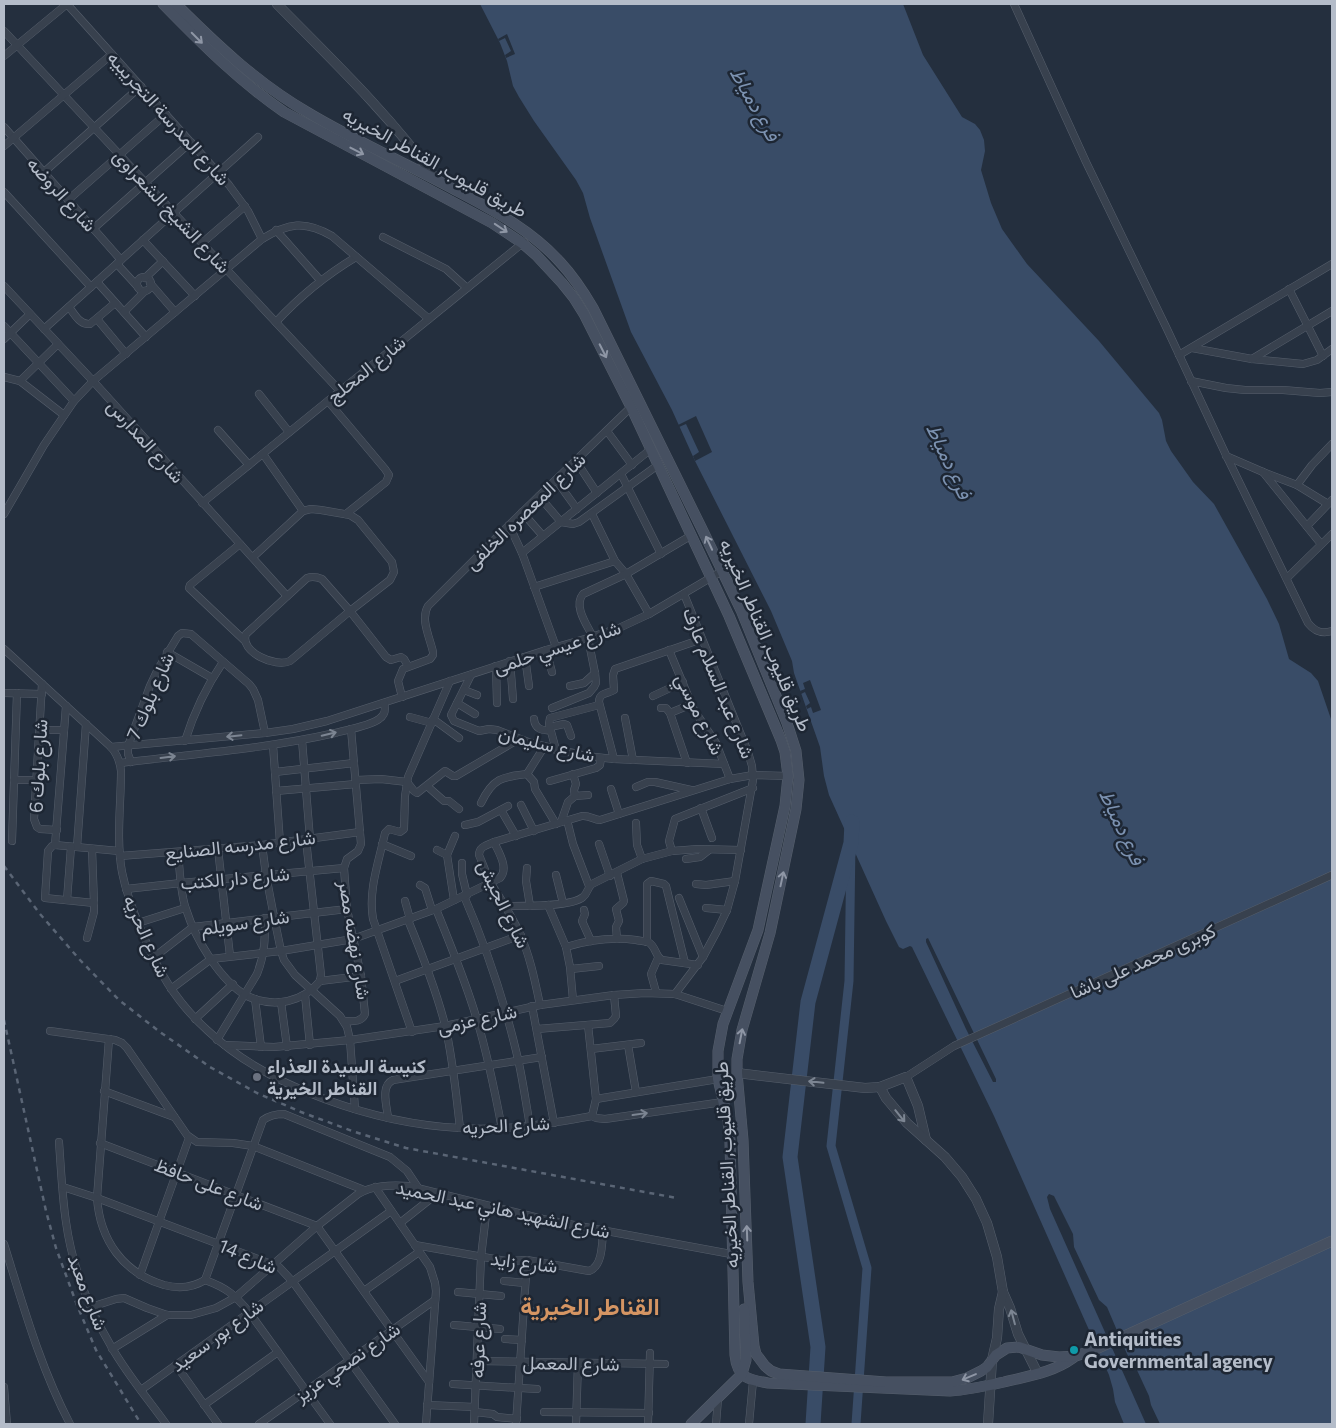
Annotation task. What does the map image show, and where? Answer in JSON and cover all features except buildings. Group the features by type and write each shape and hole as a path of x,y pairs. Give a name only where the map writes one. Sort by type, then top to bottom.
{"main road":[{"name":"طريق قليوب, القناطر الخيريه","path":"163,4 183,18 272,91 308,113 501,214 560,261 583,291 593,308 741,610 792,737 799,780 796,809 772,923 742,1030 738,1051 737,1074 743,1140 748,1282 754,1346 756,1354 765,1366 779,1374 885,1385 957,1391 990,1385 1054,1369 1076,1356 1096,1349 1332,1241"},
{"name":"طريق قليوب, القناطر الخيريه","path":"176,4 183,18 226,67 266,99 293,117 477,214 522,243 550,269 574,298 631,407 692,535 729,616 781,740 785,752 788,791 761,918 723,1024 717,1065 730,1141 735,1361 737,1367 742,1374 752,1381 768,1383 885,1385 960,1381 980,1372 996,1355 1007,1348 1019,1347 1051,1357 1076,1356"},
{"path":"342,143 348,134"},
{"path":"690,1424 742,1374 746,1360 743,1293 748,1282"}],"street":[{"path":"4,56 67,4"},
{"name":"شارع المدرسة التجريبيه","path":"67,4 239,197 262,239"},
{"path":"277,4 378,108 404,137 435,178"},
{"path":"1014,4 1086,162 1308,623 1318,632 1332,631"},
{"name":"شارع الشيخ الشعراوى","path":"4,30 340,391"},
{"path":"4,146 112,54"},
{"path":"43,172 141,86"},
{"path":"68,200 166,114"},
{"name":"شارع الروضه","path":"4,127 93,229 141,289"},
{"path":"44,329 258,137"},
{"path":"93,229 191,142"},
{"path":"4,192 94,285 124,312 146,337"},
{"path":"202,243 245,206"},
{"path":"4,514 44,445 74,401 93,382 226,269 262,239 276,230 296,225 308,226 332,236 429,319"},
{"path":"276,230 320,280"},
{"path":"384,236 446,269 467,288"},
{"name":"شارع المحلج","path":"202,503 531,236"},
{"path":"143,240 195,296"},
{"path":"276,322 320,280 356,257"},
{"path":"124,312 141,289 149,288 148,280 163,262"},
{"path":"1179,355 1332,264"},
{"path":"141,289 138,280 140,278 148,280 176,312"},
{"name":"شارع المدارس","path":"4,286 287,596"},
{"path":"1290,289 1323,356"},
{"path":"68,307 85,325 97,319 115,303"},
{"path":"1252,359 1332,310"},
{"path":"4,339 30,314"},
{"path":"97,319 126,354"},
{"path":"4,326 74,401"},
{"path":"20,381 58,344"},
{"path":"1192,348 1252,359 1303,364 1310,363 1332,349"},
{"path":"4,377 20,381 64,415"},
{"path":"1191,380 1208,385 1244,390 1332,392"},
{"path":"260,394 289,432"},
{"path":"328,401 388,475 386,482 346,514"},
{"name":"شارع المعصره الخلفى","path":"408,666 430,659 433,655 424,617 424,611 428,606 631,407"},
{"path":"218,430 249,465"},
{"path":"607,431 632,465"},
{"path":"1297,485 1332,444"},
{"path":"522,553 651,449"},
{"path":"263,454 302,511"},
{"path":"1226,456 1297,485 1330,502 1306,526"},
{"path":"576,461 597,493"},
{"path":"539,496 561,522 573,524 592,514 658,465"},
{"path":"1263,472 1321,544"},
{"path":"621,474 661,554"},
{"path":"556,480 577,509"},
{"path":"240,544 190,584 189,588 244,640 256,654 277,663 290,661 390,580 394,572 392,562 358,520 346,514 311,509 302,511 252,557"},
{"path":"522,512 543,536"},
{"path":"592,514 615,561 626,574 649,614"},
{"path":"509,525 522,553 556,647"},
{"path":"1287,578 1332,534"},
{"path":"560,715 554,707 589,693 596,682 590,638 579,605 583,594 626,574 692,535"},
{"path":"534,587 615,561"},
{"name":"شارع عيسي حلمى","path":"111,747 265,733 327,721 525,656 619,628 649,614 722,571"},
{"path":"244,640 246,634 287,596 308,578 312,576 317,577 322,579 350,611 386,657 391,660 401,657 404,659 408,666 403,669 398,682 402,697"},
{"name":"شارع عبد السلام عارف","path":"674,994 698,965 727,910 735,881 753,788 753,775 748,752 684,594"},
{"name":"شارع بلوك 7","path":"132,762 128,754 128,746 150,686 167,652 178,636 182,633 191,634 223,662"},
{"path":"614,759 599,705 599,698 614,690 613,675 616,668 702,639"},
{"name":"شارع الحريه","path":"4,649 111,747 120,763 121,770 119,854 126,889 152,958 171,989 195,1019 220,1042 245,1060 287,1082 355,1110 409,1122 460,1128 502,1129 592,1116 604,1119 723,1102"},
{"path":"546,650 552,672"},
{"name":"شارع موسي","path":"669,650 692,704 716,743 730,779"},
{"path":"167,652 212,678"},
{"path":"525,656 529,686"},
{"path":"510,661 513,699"},
{"path":"186,741 196,708 223,662 253,689 258,700 265,733"},
{"path":"496,666 496,703"},
{"path":"570,686 584,683 595,673"},
{"path":"471,675 457,703 475,714"},
{"path":"412,1032 373,918 372,894 385,833 389,829 400,832 404,829 407,782 450,681"},
{"path":"653,696 683,682"},
{"name":"شارع بلوك 6","path":"42,684 35,824 40,829 57,830"},
{"path":"464,690 477,695"},
{"path":"4,693 42,694"},
{"path":"12,841 17,693"},
{"path":"581,696 583,709"},
{"path":"568,702 571,712"},
{"path":"120,763 273,745 351,729 381,718 385,709 384,703"},
{"name":"شارع سليمان","path":"457,703 451,715 454,721 479,731 493,729 556,750 601,758 724,764"},
{"path":"670,713 692,704"},
{"path":"556,750 549,724 550,718 599,705"},
{"path":"66,706 57,830 55,845 48,851 46,898 94,903"},
{"path":"661,708 666,708 670,713 687,763"},
{"path":"410,717 432,721 459,738"},
{"path":"625,718 633,760"},
{"path":"534,719 534,723 539,729 543,730 564,724 567,725 571,736"},
{"path":"67,900 86,724"},
{"name":"شارع نهضه مصر","path":"344,1022 358,1021 365,1014 348,909 344,868 347,859 362,844 351,729"},
{"path":"39,730 64,730"},
{"path":"276,791 381,779 407,782 416,792 419,792 445,771 456,776 519,739"},
{"path":"178,852 185,908 193,928 221,972 246,995 268,1002 294,1000 312,990 320,981 321,975 310,871 302,740"},
{"path":"273,745 280,843"},
{"path":"528,774 544,747"},
{"path":"550,780 598,767 601,763 601,758"},
{"path":"275,772 354,763"},
{"path":"481,803 486,792 504,776 528,774"},
{"path":"528,774 534,782 535,789 561,822 573,844 589,886"},
{"path":"573,774 576,784 575,796"},
{"path":"171,989 211,958 281,951 353,940 434,910 500,878 504,870 494,842 586,815 600,820 730,779 753,775 788,776"},
{"path":"14,780 36,780"},
{"path":"636,787 648,782 655,782 693,791"},
{"path":"427,786 444,802 449,801 459,809"},
{"path":"672,851 669,841 675,819 753,788"},
{"path":"611,789 619,814"},
{"path":"561,822 568,802 575,796 588,794"},
{"path":"521,805 534,830"},
{"path":"465,825 478,822 504,808 516,836"},
{"path":"701,808 712,838"},
{"path":"636,823 638,845 642,860"},
{"name":"شارع مدرسه الصنايع","path":"55,845 119,854 178,852 262,845 360,832"},
{"path":"454,900 447,855 455,836"},
{"name":"شارع الجيش","path":"494,842 482,847 479,854 491,882 521,935 536,981 537,1029 554,1123"},
{"path":"382,844 410,856"},
{"path":"599,844 624,901 616,909 619,921 616,927 617,939"},
{"path":"262,845 274,917 284,960 295,975 347,1027 350,1040 355,1110"},
{"path":"87,938 94,912 92,849"},
{"path":"218,849 230,956"},
{"path":"506,906 548,906 582,898 589,886 642,860 672,851 698,849 741,850"},
{"path":"437,850 447,855"},
{"path":"686,859 700,857 708,850"},
{"path":"462,863 466,895 507,1013 519,1060 530,1126"},
{"name":"شارع دار الكتب","path":"126,889 344,868"},
{"path":"527,868 526,882 530,906"},
{"path":"556,875 563,903"},
{"name":"كوبرى محمد على باشا","path":"906,1077 954,1046 1332,875"},
{"path":"647,942 647,884 648,881 651,881 666,886 685,963"},
{"path":"696,884 706,885 735,881"},
{"path":"420,885 425,888 456,959 477,1019 489,1065 502,1129"},
{"path":"679,898 703,957"},
{"path":"404,901 428,969 445,1026 454,1071 460,1128"},
{"path":"548,906 566,947 571,969 573,1000"},
{"path":"138,923 185,908"},
{"path":"706,908 727,910"},
{"name":"شارع سويلم","path":"152,958 193,928 348,909"},
{"path":"584,910 585,914 582,921 591,941"},
{"path":"220,1042 257,974 266,943 265,918"},
{"path":"394,981 521,935"},
{"path":"566,947 591,941 617,939 647,942 653,946 658,958 662,960 698,965"},
{"path":"656,992 651,974 658,958"},
{"path":"571,969 599,966"},
{"path":"320,981 360,976"},
{"path":"195,1019 233,984"},
{"name":"شارع عزمى","path":"220,1042 260,1047 287,1047 350,1040 412,1032 573,1000 656,992 674,994 727,1011"},
{"path":"305,995 310,1044"},
{"path":"537,1029 610,1023 616,1013 614,995"},
{"path":"255,999 260,1047"},
{"path":"281,1002 287,1047"},
{"path":"588,1025 596,1099 592,1116"},
{"path":"50,1031 109,1039 119,1041 125,1045 189,1138 197,1142 233,1143 253,1146 364,1190"},
{"path":"109,1039 96,1198 101,1226 107,1238 121,1259 140,1275 157,1283 176,1287 191,1287 205,1280 263,1120 273,1115 284,1114 390,1157 407,1170 419,1189"},
{"path":"591,1049 641,1043"},
{"path":"628,1044 636,1092"},
{"path":"388,1118 385,1088 389,1082 542,1057"},
{"path":"737,1074 865,1088 880,1087 906,1077 918,1106 926,1140"},
{"path":"596,1099 718,1079"},
{"path":"880,1087 886,1098 906,1123 951,1164 976,1199 987,1223 997,1257 1003,1292 1018,1334 1038,1374"},
{"path":"104,1090 174,1117"},
{"path":"140,1275 189,1138"},
{"name":"شارع معبد","path":"59,1142 66,1223 74,1257 91,1307 112,1349 166,1424"},
{"name":"شارع على حافظ","path":"100,1143 317,1226"},
{"name":"شارع الشهيد هاني عبد الحميد","path":"166,1315 192,1315 204,1312 221,1306 236,1297 317,1226 358,1194 375,1187 398,1185 547,1220 732,1254 748,1254"},
{"name":"شارع 14","path":"63,1187 275,1264 284,1270 395,1424"},
{"path":"375,1187 430,1267 433,1275 436,1291 426,1424"},
{"path":"400,1223 438,1193"},
{"name":"شارع عرفه","path":"474,1424 481,1257 486,1206"},
{"name":"شارع بور سعيد","path":"141,1390 391,1211"},
{"path":"317,1226 429,1382"},
{"name":"شارع زايد","path":"417,1248 506,1261 527,1260 592,1270 596,1268 599,1262 604,1230"},
{"path":"4,1244 49,1382 70,1424"},
{"path":"364,1291 417,1248"},
{"path":"428,1405 475,1410 516,1421 527,1260"},
{"path":"205,1280 222,1287 236,1297 249,1312 330,1424"},
{"path":"504,1281 525,1283"},
{"path":"458,1292 501,1296"},
{"path":"988,1424 992,1360 1003,1292"},
{"path":"91,1307 124,1298 166,1315"},
{"name":"شارع نصحي عزيز","path":"259,1424 435,1300"},
{"path":"524,1311 543,1312"},
{"path":"112,1349 166,1315"},
{"path":"454,1325 500,1329"},
{"path":"505,1339 522,1340"},
{"path":"204,1405 278,1352"},
{"path":"648,1424 650,1353"},
{"name":"شارع المعمل","path":"477,1361 665,1364"},
{"path":"576,1424 578,1363"},
{"path":"176,1365 218,1424"},
{"path":"749,1424 752,1381"},
{"path":"452,1384 537,1390"},
{"path":"4,1387 6,1421"},
{"path":"716,1424 718,1399"},
{"path":"544,1412 648,1413"}],"water":[{"name":"فرع دمياط","path":"480,4 903,4 923,55 962,117 975,124 980,130 984,140 985,151 981,170 991,203 1002,229 1027,264 1099,341 1159,413 1166,441 1171,451 1193,482 1214,504 1267,599 1279,624 1289,659 1311,673 1318,681 1332,722 1332,1424 1160,1424 1149,1396 1127,1354 1107,1307 1099,1300 1074,1247 1073,1234 1054,1196 1049,1194 1047,1197 1050,1209 1146,1424 1124,1424 1115,1402 1109,1375 994,1116 912,947 903,949 899,947 829,795 820,747 794,673 792,661 771,611 695,461 672,410 631,332 590,218 583,193 519,97 513,86 500,43","holes":["928,938 996,1082 993,1082 966,1029 926,942"]}],"pier":[{"path":"507,34 515,54 506,58 505,55 511,51 505,38 499,41 498,39"},
{"path":"696,416 712,452 695,461 693,456 699,452 686,424 679,427 678,425"},
{"path":"810,680 821,710 813,713 811,707 807,709 806,706 810,703 805,692 801,694 800,691 805,689 803,683"}],"waterway":[{"path":"813,1424 818,1347 790,1157 808,1002 851,843 852,822"},
{"path":"851,843 849,981 831,1146 867,1268 856,1424"}],"railway":[{"path":"4,866 40,914 80,960 119,1000 210,1067 257,1093 352,1131 406,1148 677,1198"},
{"path":"4,1020 46,1211 56,1248 96,1350 141,1424"}],"place":[{"name":"كنيسة السيدة العذراء القناطر الخيرية","path":"257,1077"},
{"name":"Antiquities Governmental agency","path":"1074,1350"}],"district":[{"name":"القناطر الخيرية","path":"590,1307"}]}
